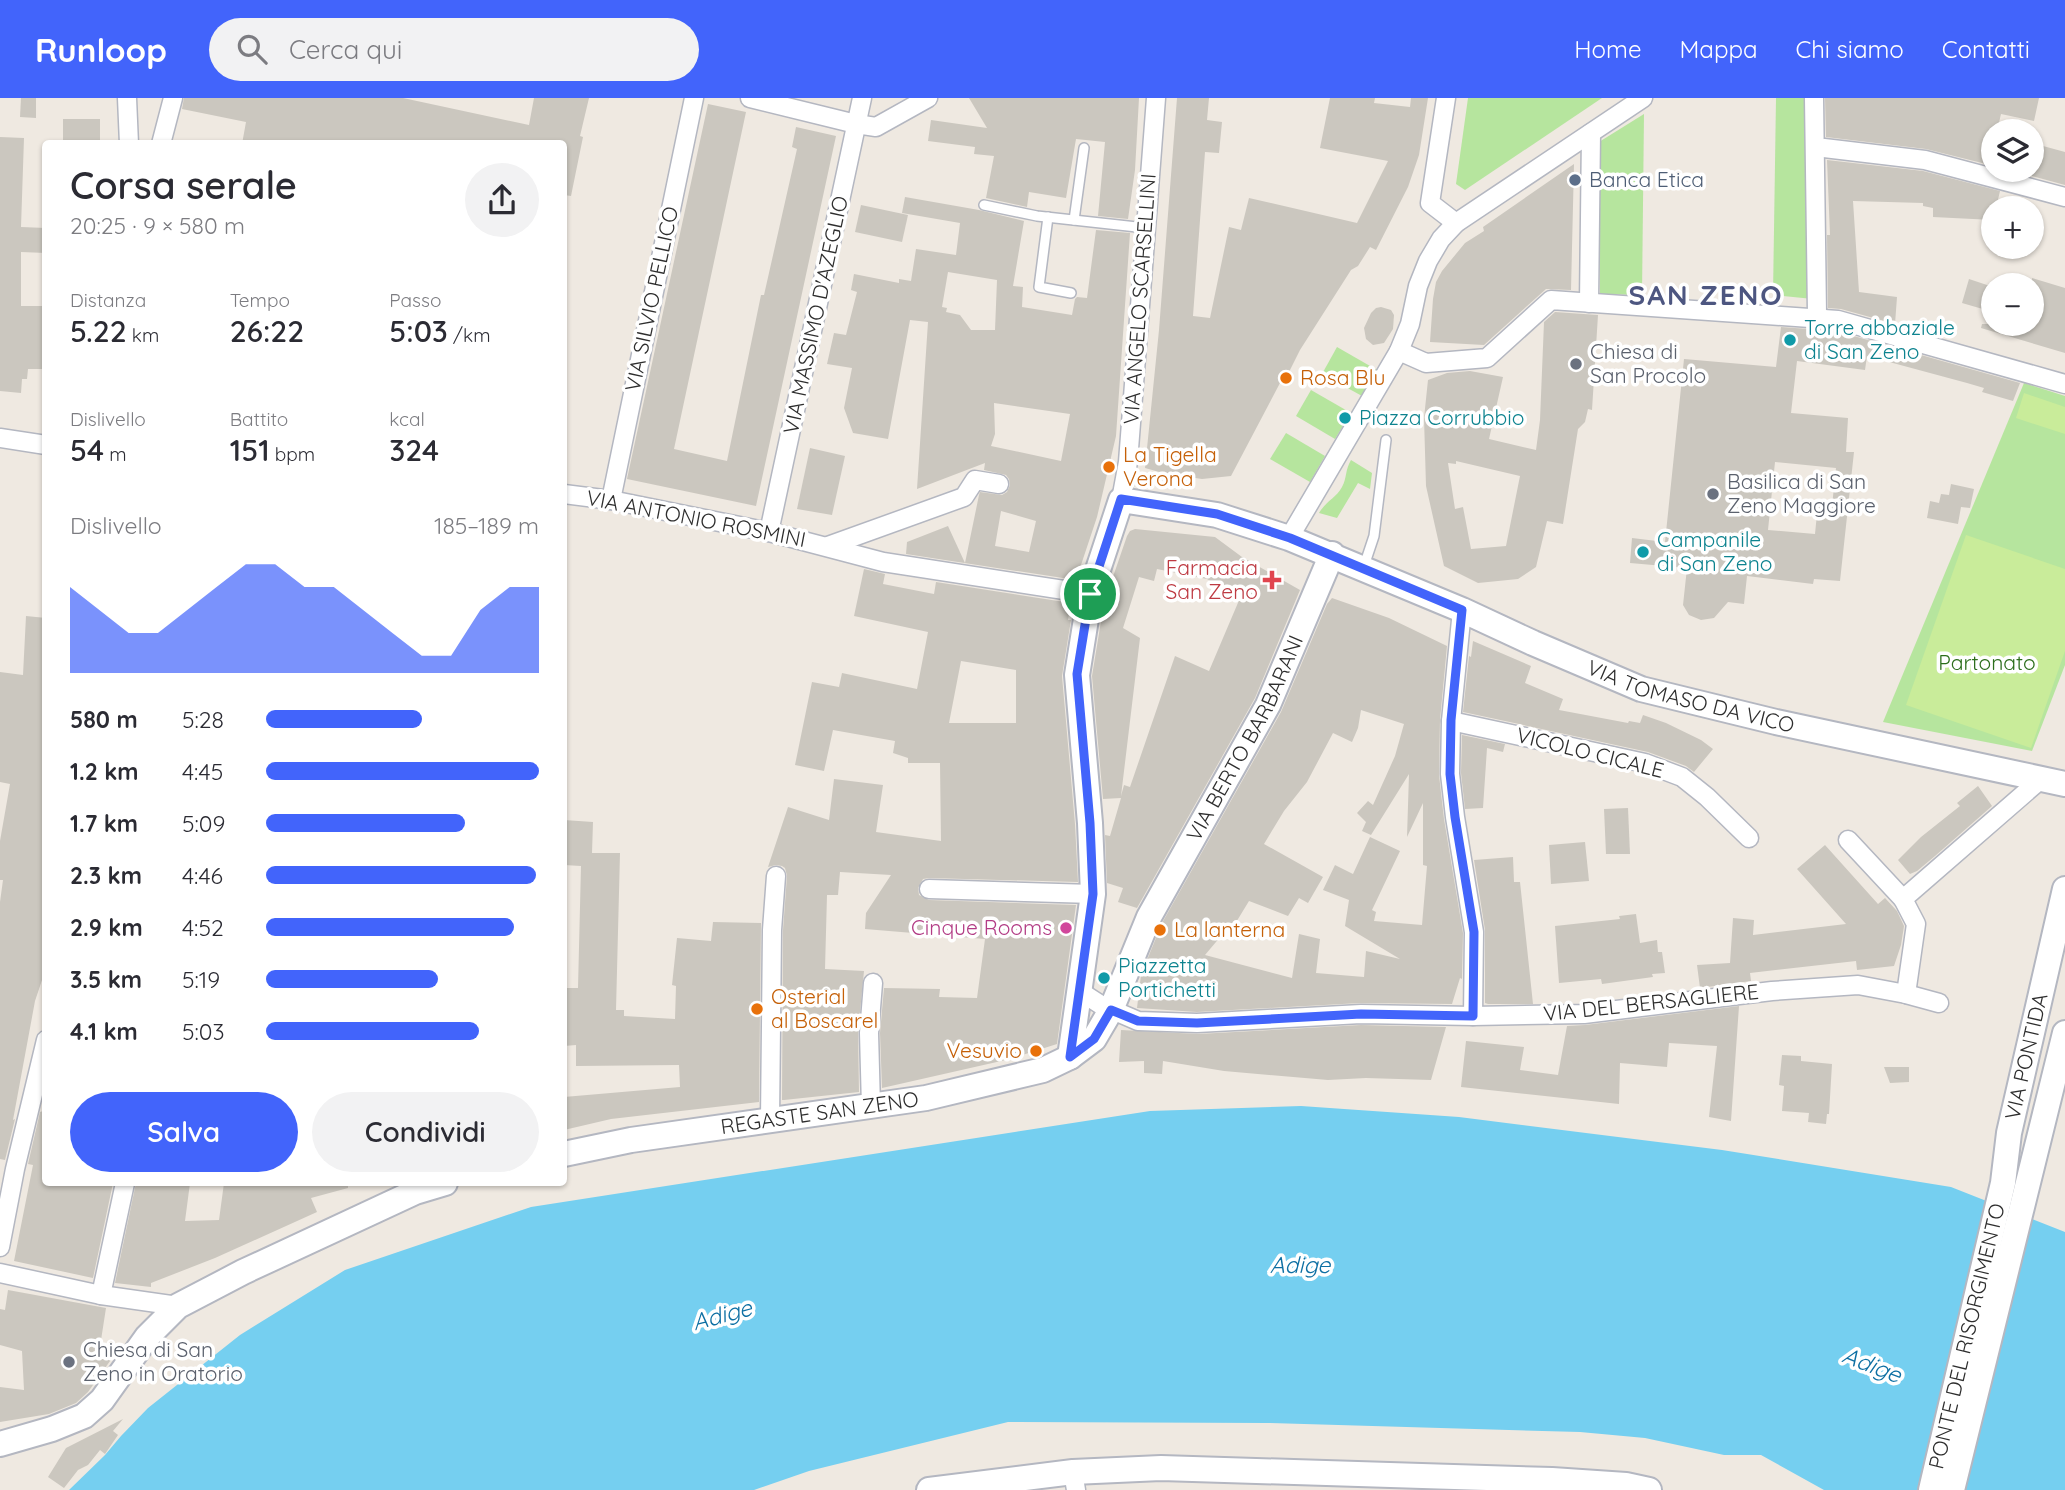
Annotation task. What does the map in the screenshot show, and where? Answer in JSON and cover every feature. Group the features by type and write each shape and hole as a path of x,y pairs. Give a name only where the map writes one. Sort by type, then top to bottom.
{"street":[{"path":"127,98 129,140"},
{"path":"162,140 173,98"},
{"name":"VIA SILVIO PELLICO","path":"611,500 694,98"},
{"path":"750,98 876,127 928,98"},
{"name":"VIA MASSIMO D'AZEGLIO","path":"769,532 862,98"},
{"name":"VIA ANGELO SCARSELLINI","path":"1121,499 1128,462 1156,98"},
{"path":"1446,98 1430,203 1456,223"},
{"path":"1290,538 1399,351 1410,324 1418,286 1441,239 1456,223 1643,98"},
{"path":"1814,98 1817,313 1821,318"},
{"path":"1591,133 1595,304"},
{"path":"1824,148 1925,160 2065,197"},
{"path":"1399,351 1426,363 1487,358 1551,300 1838,320 2065,384"},
{"path":"0,438 42,444"},
{"name":"VIA ANTONIO ROSMINI","path":"828,546 964,497 975,480 999,484"},
{"name":"VIA ANTONIO ROSMINI","path":"567,494 611,500 769,532 883,562 1090,594"},
{"path":"1070,1057 1093,894 1090,823 1077,674 1090,594 1121,499 1217,514 1332,554"},
{"name":"VIA TOMASO DA VICO","path":"1332,554 1641,689 1776,722 2065,784"},
{"name":"VIA BERTO BARBARANI","path":"1111,1010 1149,917 1268,705 1332,554"},
{"path":"1462,610 1451,720 1450,774 1474,932 1473,1016"},
{"name":"VICOLO CICALE","path":"1451,720 1645,763 1682,777 1749,838"},
{"path":"1903,899 2040,780"},
{"path":"1848,840 1903,899 1916,924 1906,994"},
{"path":"770,1121 772,930 776,876"},
{"path":"929,889 1093,894"},
{"name":"VIA PONTIDA","path":"2003,1183 2009,1133 2065,889"},
{"path":"871,1107 869,1033 873,983"},
{"name":"VIA DEL BERSAGLIERE","path":"1111,1010 1138,1021 1197,1023 1361,1014 1584,1014 1772,991 1858,985 1939,1003"},
{"path":"1070,1057 1094,1039 1111,1010 1084,994 1079,988"},
{"name":"VIA PONTIDA","path":"2027,1190 2065,1033"},
{"path":"0,1247 8,1168 42,1053"},
{"name":"REGASTE SAN ZENO","path":"567,1153 631,1140 926,1098 1043,1070 1070,1057"},
{"name":"PONTE DEL RISORGIMENTO","path":"1931,1490 2003,1183"},
{"path":"101,1295 124,1186"},
{"path":"0,1444 52,1429 84,1416 102,1400 147,1337 178,1306 243,1272 415,1192 436,1186"},
{"name":"PONTE DEL RISORGIMENTO","path":"1952,1490 2027,1190"},
{"path":"0,1273 101,1295 178,1306"},
{"path":"929,1490 1075,1481 1161,1468 1552,1480 1626,1485 1649,1490"}],"lane":[{"path":"1074,220 1084,148"},
{"path":"985,205 1048,217 1146,228"},
{"path":"1048,217 1039,287 1071,293"},
{"path":"1364,568 1374,536 1386,440"}],"green space":[{"path":"1468,98 1602,98 1465,190 1456,184"},
{"path":"1776,98 1811,98 1813,299 1773,295"},
{"path":"1644,114 1642,295 1600,294 1599,142"},
{"path":"1337,347 1377,370 1362,396 1322,374"},
{"name":"Partonato","path":"2024,383 2065,396 2065,665 2032,751 1883,722"},
{"path":"1311,390 1351,413 1335,439 1296,416"},
{"path":"2024,393 2065,407 2065,434 2016,418"},
{"path":"1286,433 1325,456 1310,482 1270,459"},
{"path":"1351,460 1372,473 1370,489 1358,483 1337,518 1319,513 1342,487"},
{"path":"1966,535 2065,569 2065,651 2031,748 1906,705"}],"water":[{"name":"Adige","path":"1301,1106 1459,1117 1722,1150 1951,1187 2065,1232 2065,1490 1824,1490 1761,1455 1724,1455 1645,1438 1580,1432 1268,1423 1008,1422 809,1471 754,1490 69,1490 148,1408 240,1335 345,1270 531,1207 1150,1111"}],"building":[{"path":"21,98 36,98 36,118 20,117"},
{"path":"184,98 403,98 529,125 534,98 589,98 571,196 567,195 567,140 243,140 246,122 182,109"},
{"path":"969,98 1139,98 1135,170 1128,219 1098,216 1105,142 1076,139 1066,198 1029,192 1027,207 986,198 994,156 974,154 975,147 928,141 931,120 987,128"},
{"path":"1177,98 1209,98 1207,120 1222,122 1219,153 1205,152 1193,316 1210,318 1229,227 1241,230 1249,198 1357,223 1388,161 1320,148 1330,98 1375,98 1374,103 1410,107 1411,98 1428,98 1419,155 1408,187 1376,250 1370,247 1358,266 1351,270 1300,350 1283,384 1280,383 1231,476 1202,479 1145,468"},
{"path":"1825,98 2039,98 2034,119 2001,114 2000,119 1981,119 1981,163 1926,149 1826,137"},
{"path":"708,104 746,112 674,449 727,461 761,295 764,295 797,149 792,147 796,127 836,136 756,506 627,479"},
{"path":"63,119 100,119 100,140 63,140"},
{"path":"0,137 24,138 21,227 42,228 42,253 21,252 21,306 42,306 42,369 28,369 27,379 22,379 21,393 0,391"},
{"path":"2044,146 2065,152 2065,185 2044,179"},
{"path":"1827,160 1923,171 2000,191 1999,196 1981,196 1981,219 1933,217 1933,208 1923,206 1923,203 1853,201 1859,292 1897,297 1895,324 1828,308 1827,235 1830,235"},
{"path":"1574,164 1571,290 1546,289 1484,345 1430,342 1433,299 1436,282 1442,271 1465,243 1484,231 1483,227"},
{"path":"905,197 1024,221 1013,286 1023,287 1022,307 1072,315 1075,299 1087,298 1096,230 1130,233 1116,436 1097,517 1076,580 906,554 907,542 948,526 965,563 980,492 1002,495 1010,485 1006,475 984,470 985,463 917,489 928,322 910,320 888,439 853,433 844,408 852,368 827,364 834,333 846,335 857,292 851,290 854,274 899,283 899,279 911,281 916,249 956,255 960,223 902,213","holes":["948,272 997,280 995,330 971,330 960,315 946,312 947,308 942,307","994,403 1070,414 1061,461 991,446 995,434","1001,511 1036,521 1029,552 995,546"]},
{"path":"861,205 908,215 902,242 855,232"},
{"path":"1969,279 1981,283 1981,309 1962,303"},
{"path":"2044,282 2065,288 2065,353 2008,336 2044,336"},
{"path":"1381,307 1391,310 1394,315 1393,329 1384,343 1373,345 1366,339 1364,328 1371,313"},
{"path":"1555,312 1598,315 1592,410 1588,409 1585,422 1578,429 1563,524 1547,521 1536,567 1518,579 1478,583 1444,566 1426,486 1424,418 1428,380 1447,373 1470,371 1503,377 1489,439 1536,450 1540,420 1544,322","holes":["1456,461 1520,476 1506,546 1471,549 1463,507 1455,509 1448,463 1456,464"]},
{"path":"1781,327 1836,331 2020,383 2013,401 1982,392 1984,388 1867,356 1865,370 1797,361 1791,413 1848,418 1846,452 1854,452 1840,581 1814,579 1813,584 1747,576 1744,604 1728,602 1714,618 1701,620 1689,615 1683,605 1687,568 1630,563 1632,538 1665,542 1684,359 1776,367","holes":["1775,462 1836,468 1832,506 1818,504 1815,534 1768,530"]},
{"path":"810,448 845,456 832,515 797,509"},
{"path":"1951,484 1974,489 1970,508 1961,507 1958,524 1927,518 1930,501 1939,503 1941,494 1949,495"},
{"path":"1135,529 1215,537 1242,557 1300,590 1255,698 1137,908 1118,902 1123,888 1107,883 1105,835 1110,836 1121,798 1103,799 1092,676 1104,603 1130,531","holes":["1157,569 1207,579 1240,598 1209,671 1175,656 1130,787 1124,785 1121,796 1140,638 1123,628 1139,577 1154,581"]},
{"path":"864,569 885,574 883,584 934,594 936,582 1071,603 1062,676 1078,882 929,878 923,879 918,888 919,895 929,900 1076,905 1057,1044 1010,1059 882,1088 880,1033 884,988 940,989 939,997 977,998 985,939 865,929 866,913 891,875 840,872 838,895 827,895 825,969 864,971 858,1032 859,1092 782,1100 783,930 787,876 782,866 768,867 788,807 829,820 834,779 883,785 876,832 941,841 940,763 908,763 908,758 893,753 895,741 833,730 824,771 795,765 812,682 839,687 842,673 917,689 928,632 854,616","holes":["961,661 1016,670 1016,723 949,723"]},
{"path":"1332,598 1389,618 1447,646 1440,720 1439,775 1463,933 1462,979 1460,978 1452,1004 1360,1003 1197,1012 1137,1008 1141,975 1162,923 1281,712 1327,604","holes":["1361,710 1404,724 1395,756 1373,805 1368,801 1357,813 1366,822 1362,831 1371,835 1409,774 1407,837 1423,803 1423,865 1427,866 1422,925 1374,921 1376,912 1372,910 1400,851 1370,837 1353,874 1335,865 1323,890 1349,900 1345,926 1400,959 1366,951 1364,977 1316,973 1320,939 1299,934 1292,978 1205,955 1232,923 1235,924 1249,901 1288,916 1299,898 1308,903 1323,877 1264,844 1284,811 1307,782 1333,733 1352,742"]},
{"path":"26,616 42,618 42,980 35,1001 13,1120 15,1119 5,1160 0,1159 0,902 3,880 0,880 0,841 10,784 0,782 0,672 23,675"},
{"path":"1473,641 1531,666 1525,683 1563,699 1559,710 1628,723 1640,723 1643,715 1701,740 1713,749 1694,772 1686,766 1648,752 1463,712"},
{"path":"1462,735 1505,744 1503,752 1487,748 1483,808 1465,809 1461,773"},
{"path":"1978,786 1992,806 1917,871 1910,874 1898,860 1921,837 1960,806 1957,803"},
{"path":"1628,808 1630,854 1606,854 1604,809"},
{"path":"567,820 593,822 592,853 620,853 616,1010 624,1010 624,1016 675,1019 676,986 672,985 677,938 711,941 713,922 761,923 759,1102 611,1119 567,1129 567,1097 680,1087 679,1065 576,1066 576,1045 567,1046 567,988 578,988 581,866 567,865"},
{"path":"1585,842 1589,881 1551,884 1549,845"},
{"path":"1825,845 1878,904 1885,898 1897,911 1904,926 1894,966 1857,970 1856,961 1750,973 1751,981 1700,988 1697,965 1730,963 1733,918 1754,920 1753,935 1846,924 1797,869"},
{"path":"1513,857 1514,882 1520,882 1533,1004 1488,1004 1485,1003 1485,930 1474,860"},
{"path":"1636,914 1640,943 1657,940 1665,973 1602,984 1601,979 1559,983 1555,926 1620,919 1619,916"},
{"path":"1739,1006 1731,1121 1709,1117 1717,1046 1669,1043 1667,1067 1620,1063 1619,1104 1461,1087 1466,1041 1524,1047 1520,1070 1558,1075 1567,1026"},
{"path":"1361,1025 1446,1027 1431,1080 1328,1080 1224,1071 1163,1061 1162,1074 1144,1073 1144,1061 1119,1062 1121,1030 1198,1034"},
{"path":"1782,1055 1801,1056 1801,1061 1832,1064 1826,1124 1808,1122 1809,1113 1782,1111 1784,1086 1779,1085"},
{"path":"1884,1067 1909,1067 1909,1082 1890,1083"},
{"path":"42,1111 42,1186 112,1186 93,1278 14,1261 33,1165 28,1164"},
{"path":"135,1186 190,1186 185,1221 219,1220 224,1186 348,1186 311,1198 317,1212 215,1258 151,1283 151,1287 115,1283"},
{"path":"8,1290 106,1308 99,1353 115,1354 88,1392 76,1403 49,1414 0,1422 0,1387 24,1390 22,1351 0,1345 0,1309 5,1310"},
{"path":"123,1419 113,1431 118,1435 105,1454 100,1450 88,1465 78,1470 64,1488 48,1477 66,1448"}],"place":[{"name":"Banca Etica","path":"1575,180"},
{"name":"Torre abbaziale di San Zeno","path":"1790,340"},
{"name":"Chiesa di San Procolo","path":"1576,364"},
{"name":"Rosa Blu","path":"1286,378"},
{"name":"Piazza Corrubbio","path":"1345,418"},
{"name":"La Tigella Verona","path":"1109,467"},
{"name":"Basilica di San Zeno Maggiore","path":"1713,494"},
{"name":"Campanile di San Zeno","path":"1643,552"},
{"name":"Farmacia San Zeno","path":"1272,580"},
{"name":"Cinque Rooms","path":"1066,928"},
{"name":"La lanterna","path":"1160,930"},
{"name":"Piazzetta Portichetti","path":"1104,978"},
{"name":"Osterial al Boscarel","path":"757,1009"},
{"name":"Vesuvio","path":"1036,1051"},
{"name":"Chiesa di San Zeno in Oratorio","path":"69,1362"}],"district":[{"name":"SAN ZENO","path":"1706,295"}],"route":[{"path":"1121,499 1217,514 1332,554 1462,610 1451,720 1450,774 1474,932 1473,1016 1361,1014 1197,1023 1138,1021 1111,1010 1094,1039 1070,1057 1093,894 1090,823 1077,674 1090,594 1121,499"}]}
